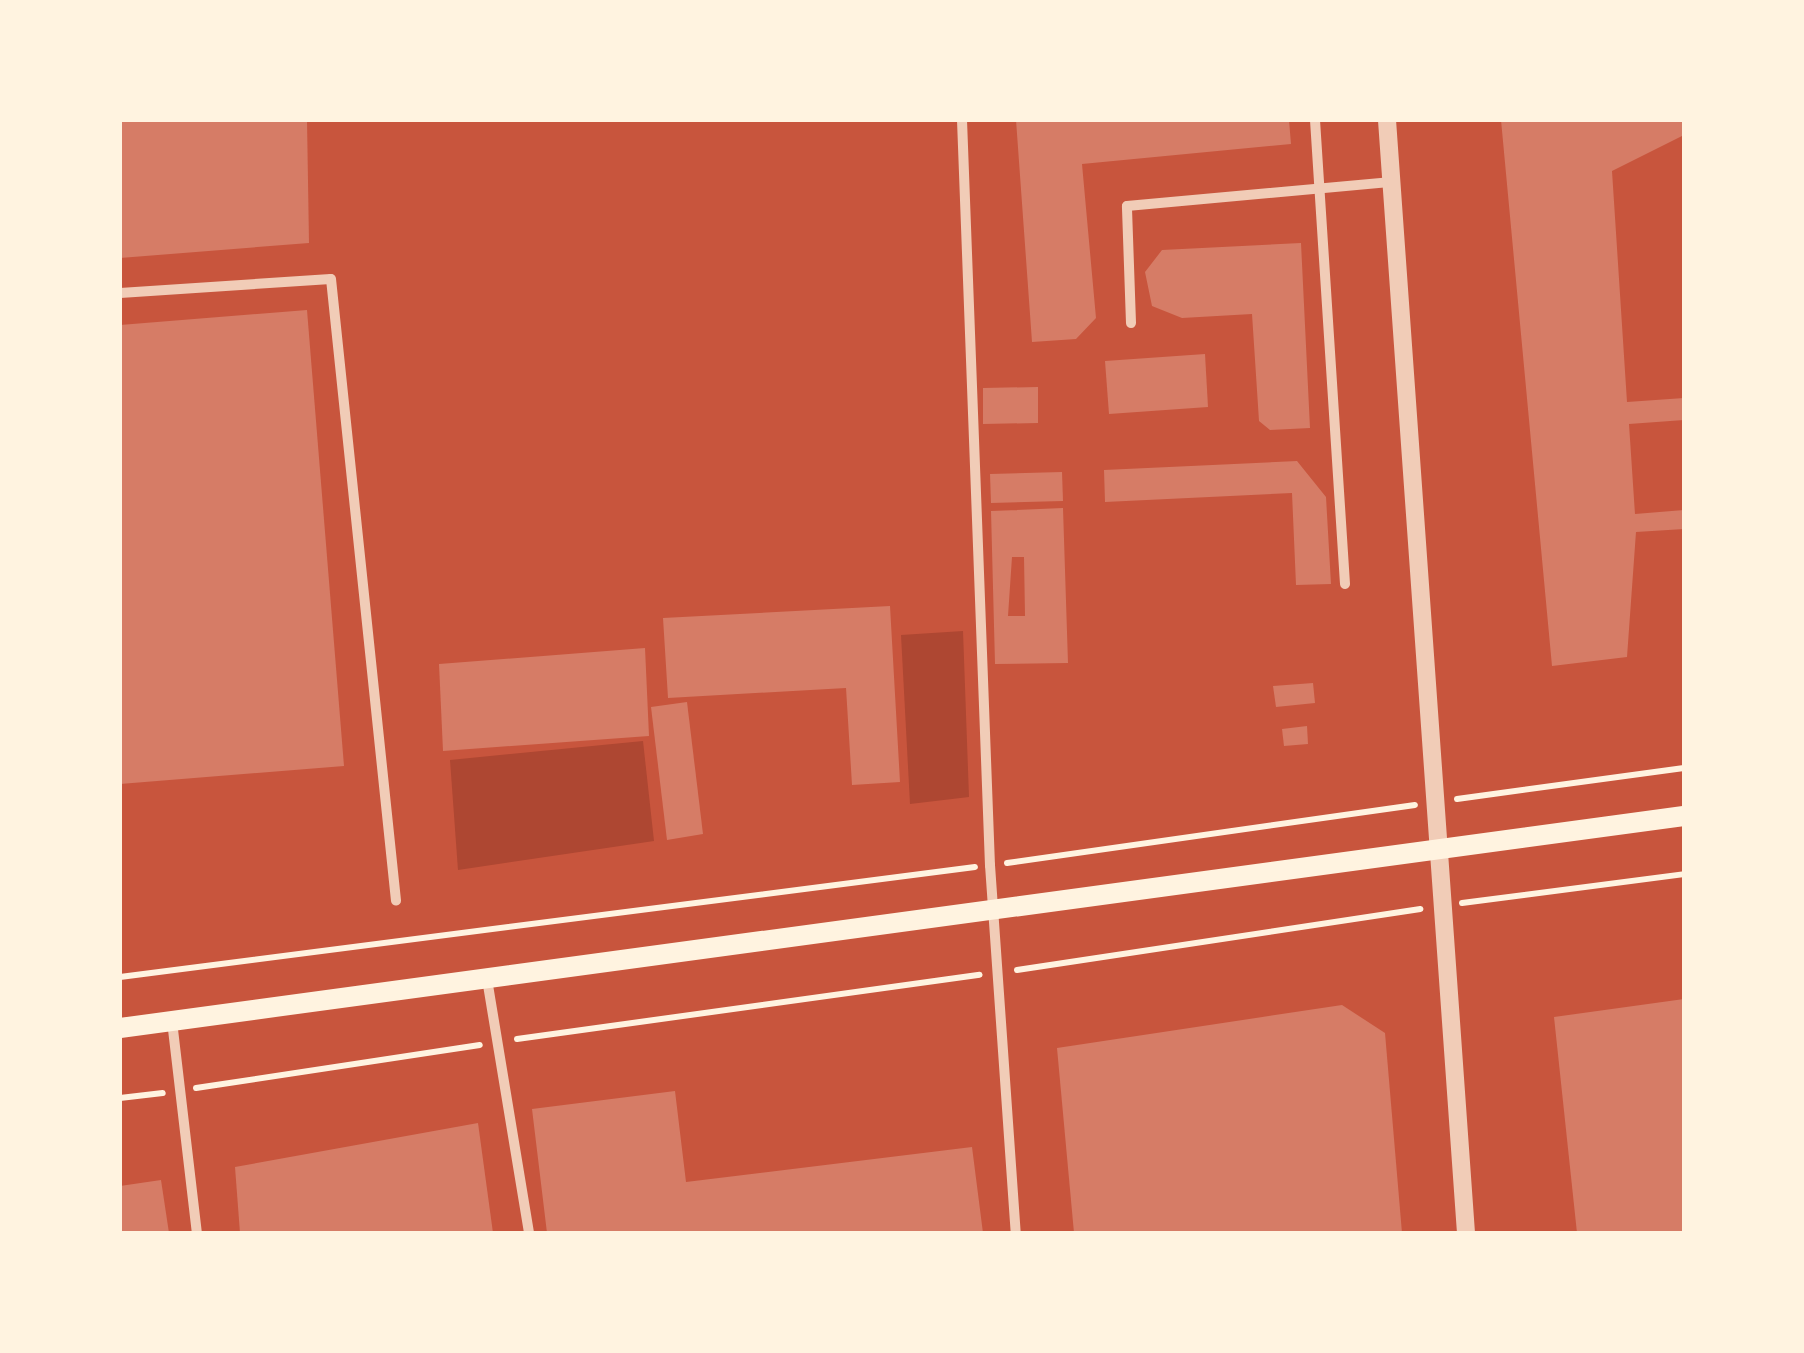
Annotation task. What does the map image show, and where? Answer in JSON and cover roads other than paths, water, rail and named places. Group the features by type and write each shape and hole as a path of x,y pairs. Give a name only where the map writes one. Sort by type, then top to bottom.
{"main road":[{"path":"120,1028 1441,852 1684,816"}],"street":[{"path":"962,120 990,865 1016,1233"},
{"path":"1315,120 1345,584"},
{"path":"1387,120 1466,1233"},
{"path":"1131,324 1127,206 1392,182"},
{"path":"120,293 331,278 396,901"},
{"path":"487,979 530,1233"},
{"path":"172,1021 197,1233"}]}
